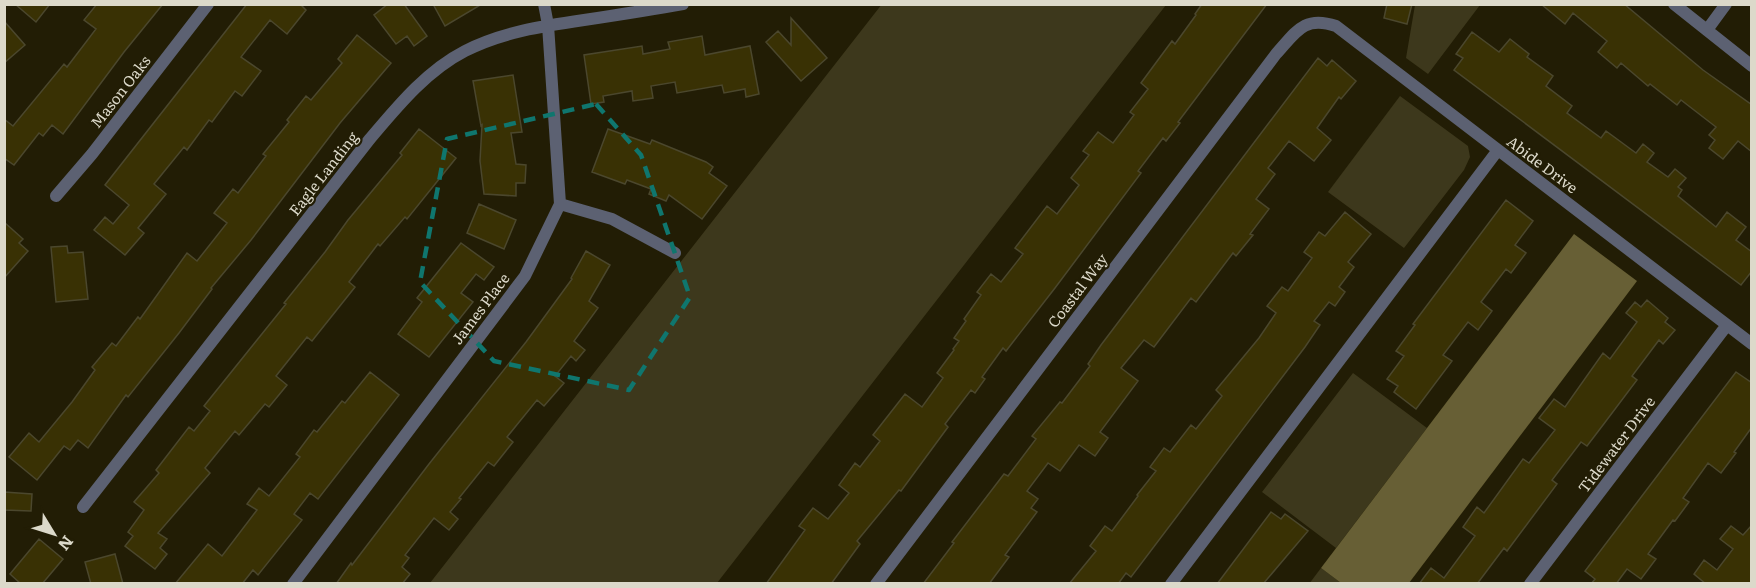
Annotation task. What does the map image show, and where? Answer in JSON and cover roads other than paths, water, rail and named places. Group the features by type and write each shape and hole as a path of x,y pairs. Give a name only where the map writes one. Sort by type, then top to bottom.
{"street":[{"name":"Mason Oaks","path":"56,196 92,154 208,4"},
{"name":"James Place","path":"293,584 525,276 560,204 548,25 544,4"},
{"name":"Eagle Landing","path":"84,507 369,140 406,96 442,66 465,51 508,34 548,25 683,4"},
{"path":"1674,4 1752,66"},
{"path":"1707,30 1726,4"},
{"name":"Abide Drive","path":"1311,22 1323,22 1336,26 1752,344"},
{"name":"Coastal Way","path":"876,584 1276,54 1296,33 1311,22"},
{"path":"1172,584 1498,150"},
{"path":"560,204 612,219 675,253"},
{"name":"Tidewater Drive","path":"1530,584 1727,325"}]}
